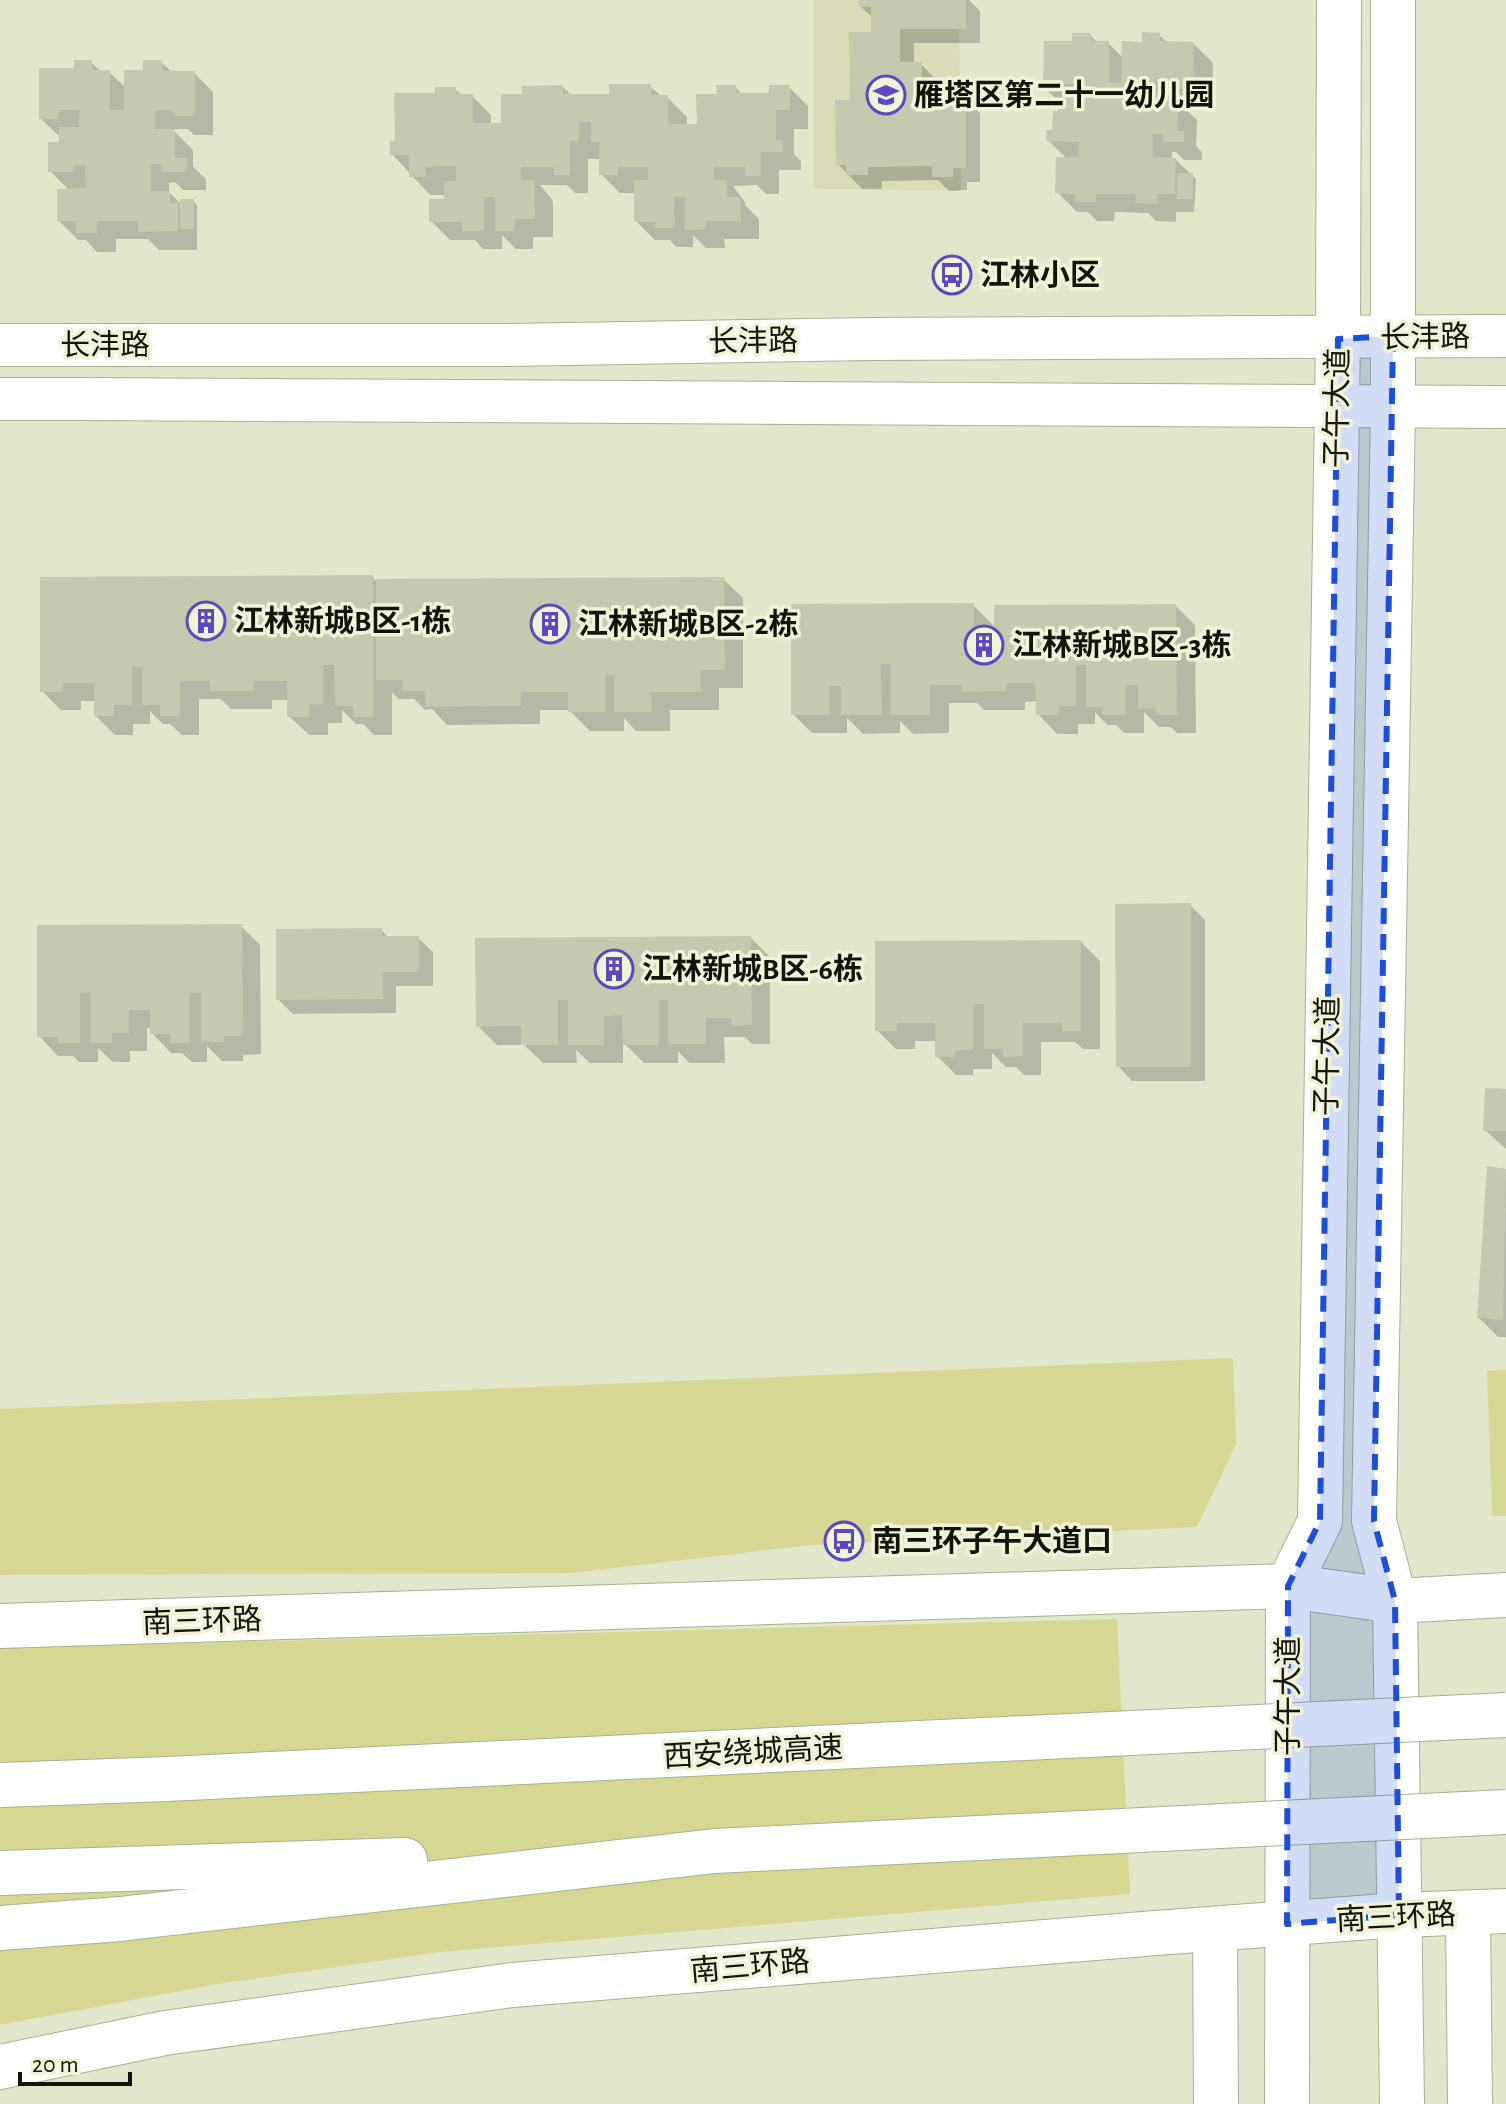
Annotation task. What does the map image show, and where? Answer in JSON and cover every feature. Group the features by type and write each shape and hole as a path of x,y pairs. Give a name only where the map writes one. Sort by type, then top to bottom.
{"main road":[{"name":"子午大道","path":"1287,2104 1288,1586 1320,1521 1338,339 1339,0"},
{"name":"子午大道","path":"1393,0 1393,407 1374,1521 1395,1601 1402,2104"},
{"name":"南三环路","path":"0,1626 1288,1586 1395,1601 1506,1595"},
{"name":"西安绕城高速","path":"0,1785 183,1779 1506,1715"},
{"path":"0,1873 715,1851 1506,1812"},
{"path":"0,1928 120,1919 715,1851"},
{"name":"南三环路","path":"0,2067 165,2033 512,1985 1399,1915 1487,1912"},
{"path":"1470,2104 1487,1912"},
{"path":"1215,1929 1216,2104"}],"street":[{"name":"长沣路","path":"0,345 503,345 872,339 1506,336"},
{"name":"长沣路","path":"0,399 422,398 860,405 1506,407"}],"highlighted area":[{"path":"1393,336 1374,1521 1395,1601 1399,1915 1287,1924 1288,1586 1320,1521 1338,339"}],"shaded area":[{"name":"雁塔区第二十一幼儿园","path":"813,0 959,0 961,191 813,189"}],"green space":[{"path":"1233,1358 1236,1444 1197,1527 812,1545 572,1573 0,1575 0,1409"},
{"path":"1506,1370 1506,1516 1492,1516 1487,1371"},
{"path":"1117,1619 1130,1894 440,1952 212,1985 0,2025 0,1648"}],"building":[{"path":"859,0 966,0 966,29 900,29 900,62 922,62 922,96 966,96 966,168 953,168 953,177 932,177 932,166 868,167 868,175 846,175 846,165 836,165 835,100 850,100 849,32 871,32 871,7 859,7"},
{"path":"1142,32 1160,33 1160,41 1194,42 1193,89 1173,89 1173,82 1155,81 1155,98 1179,99 1177,131 1184,131 1184,142 1163,142 1163,134 1153,134 1153,157 1176,158 1175,194 1158,194 1157,204 1135,203 1136,194 1096,194 1096,202 1075,202 1075,194 1055,193 1056,157 1078,157 1079,142 1046,141 1046,130 1052,130 1053,111 1058,111 1058,98 1078,98 1078,84 1061,84 1060,89 1043,89 1044,41 1072,41 1072,33 1091,33 1091,41 1109,41 1109,82 1121,83 1122,41 1142,42"},
{"path":"74,60 92,60 92,70 110,70 110,110 124,110 124,70 143,70 143,60 162,60 162,71 195,71 195,116 173,116 173,110 155,111 155,129 175,129 175,158 187,158 187,172 161,172 161,164 151,164 151,191 170,191 170,203 178,203 178,231 138,232 138,221 97,221 97,233 76,233 76,221 57,221 57,189 86,188 85,165 75,165 75,172 48,172 48,142 59,142 59,127 79,127 79,110 59,110 59,119 39,119 39,68 74,68"},
{"path":"609,84 651,84 651,95 668,95 668,124 697,124 696,94 717,94 716,85 736,85 736,93 769,93 769,85 790,85 790,110 776,110 776,140 783,140 783,152 761,152 761,176 745,176 745,167 714,167 714,180 727,180 727,197 740,197 741,221 706,221 706,229 685,230 685,197 674,197 675,228 655,228 655,222 634,222 634,180 648,180 648,167 618,167 618,175 599,175 599,142 591,142 591,122 579,122 579,141 570,141 570,175 554,175 554,167 521,167 521,180 534,180 535,219 515,219 515,231 495,231 495,197 484,197 484,231 462,231 462,222 429,222 429,199 444,199 444,181 456,181 456,166 425,167 426,177 409,177 409,155 390,155 390,141 395,141 394,93 435,93 435,87 456,87 456,94 473,94 473,123 501,123 501,94 522,94 522,86 563,85 563,94 609,94"},
{"path":"1177,173 1193,173 1193,199 1177,199"},
{"path":"180,199 194,199 194,229 180,229"},
{"name":"江林新城B区-1栋","path":"373,575 373,717 353,717 353,706 335,706 334,665 323,665 323,704 309,705 309,717 287,717 287,681 253,681 253,691 210,691 210,681 180,681 180,716 160,716 160,705 142,705 142,667 132,667 132,705 114,705 114,716 94,716 94,683 63,683 63,692 40,692 40,577"},
{"name":"江林新城B区-2栋","path":"724,577 725,670 700,670 701,692 651,692 652,712 614,712 614,675 605,675 605,712 568,712 568,692 521,692 521,706 426,707 425,691 403,691 403,680 376,680 376,579"},
{"name":"江林新城B区-3栋","path":"974,603 974,626 994,625 994,605 1176,604 1177,715 1156,715 1156,708 1138,709 1138,685 1125,685 1125,715 1102,715 1102,707 1086,707 1086,665 1076,665 1076,706 1059,706 1059,715 1036,715 1035,683 1006,683 1006,691 962,692 962,685 930,685 930,715 891,715 891,664 881,664 882,715 841,715 841,686 829,686 829,715 791,715 791,604"},
{"path":"1191,903 1191,1067 1116,1067 1115,904"},
{"path":"242,924 243,1036 224,1036 224,1042 201,1042 201,993 189,993 189,1043 170,1043 170,1034 150,1034 150,1010 129,1010 129,1033 112,1033 112,1043 91,1043 91,992 80,993 80,1043 58,1043 58,1037 37,1037 37,925"},
{"path":"382,928 382,936 419,936 419,972 383,972 383,999 276,1000 276,929"},
{"name":"江林新城B区-6栋","path":"751,936 752,1025 731,1026 731,1018 706,1018 706,1044 668,1044 668,1000 659,1000 659,1045 623,1045 622,1015 604,1016 604,1045 568,1045 568,1000 558,1000 558,1045 521,1045 521,1026 476,1027 475,938"},
{"path":"1081,940 1081,1031 1062,1031 1062,1023 1023,1023 1023,1056 1003,1057 1003,1049 984,1049 984,1004 973,1004 973,1050 955,1051 955,1057 935,1057 935,1023 897,1023 897,1031 875,1031 875,941"},
{"path":"1485,1088 1506,1089 1506,1131 1483,1131"},
{"path":"1487,1166 1506,1169 1503,1320 1477,1318"}],"place":[{"name":"雁塔区第二十一幼儿园","path":"886,95"},
{"name":"江林小区","path":"952,275"},
{"name":"江林新城B区-1栋","path":"206,621"},
{"name":"江林新城B区-2栋","path":"550,624"},
{"name":"江林新城B区-3栋","path":"984,645"},
{"name":"江林新城B区-6栋","path":"614,969"},
{"name":"南三环子午大道口","path":"844,1541"}]}
